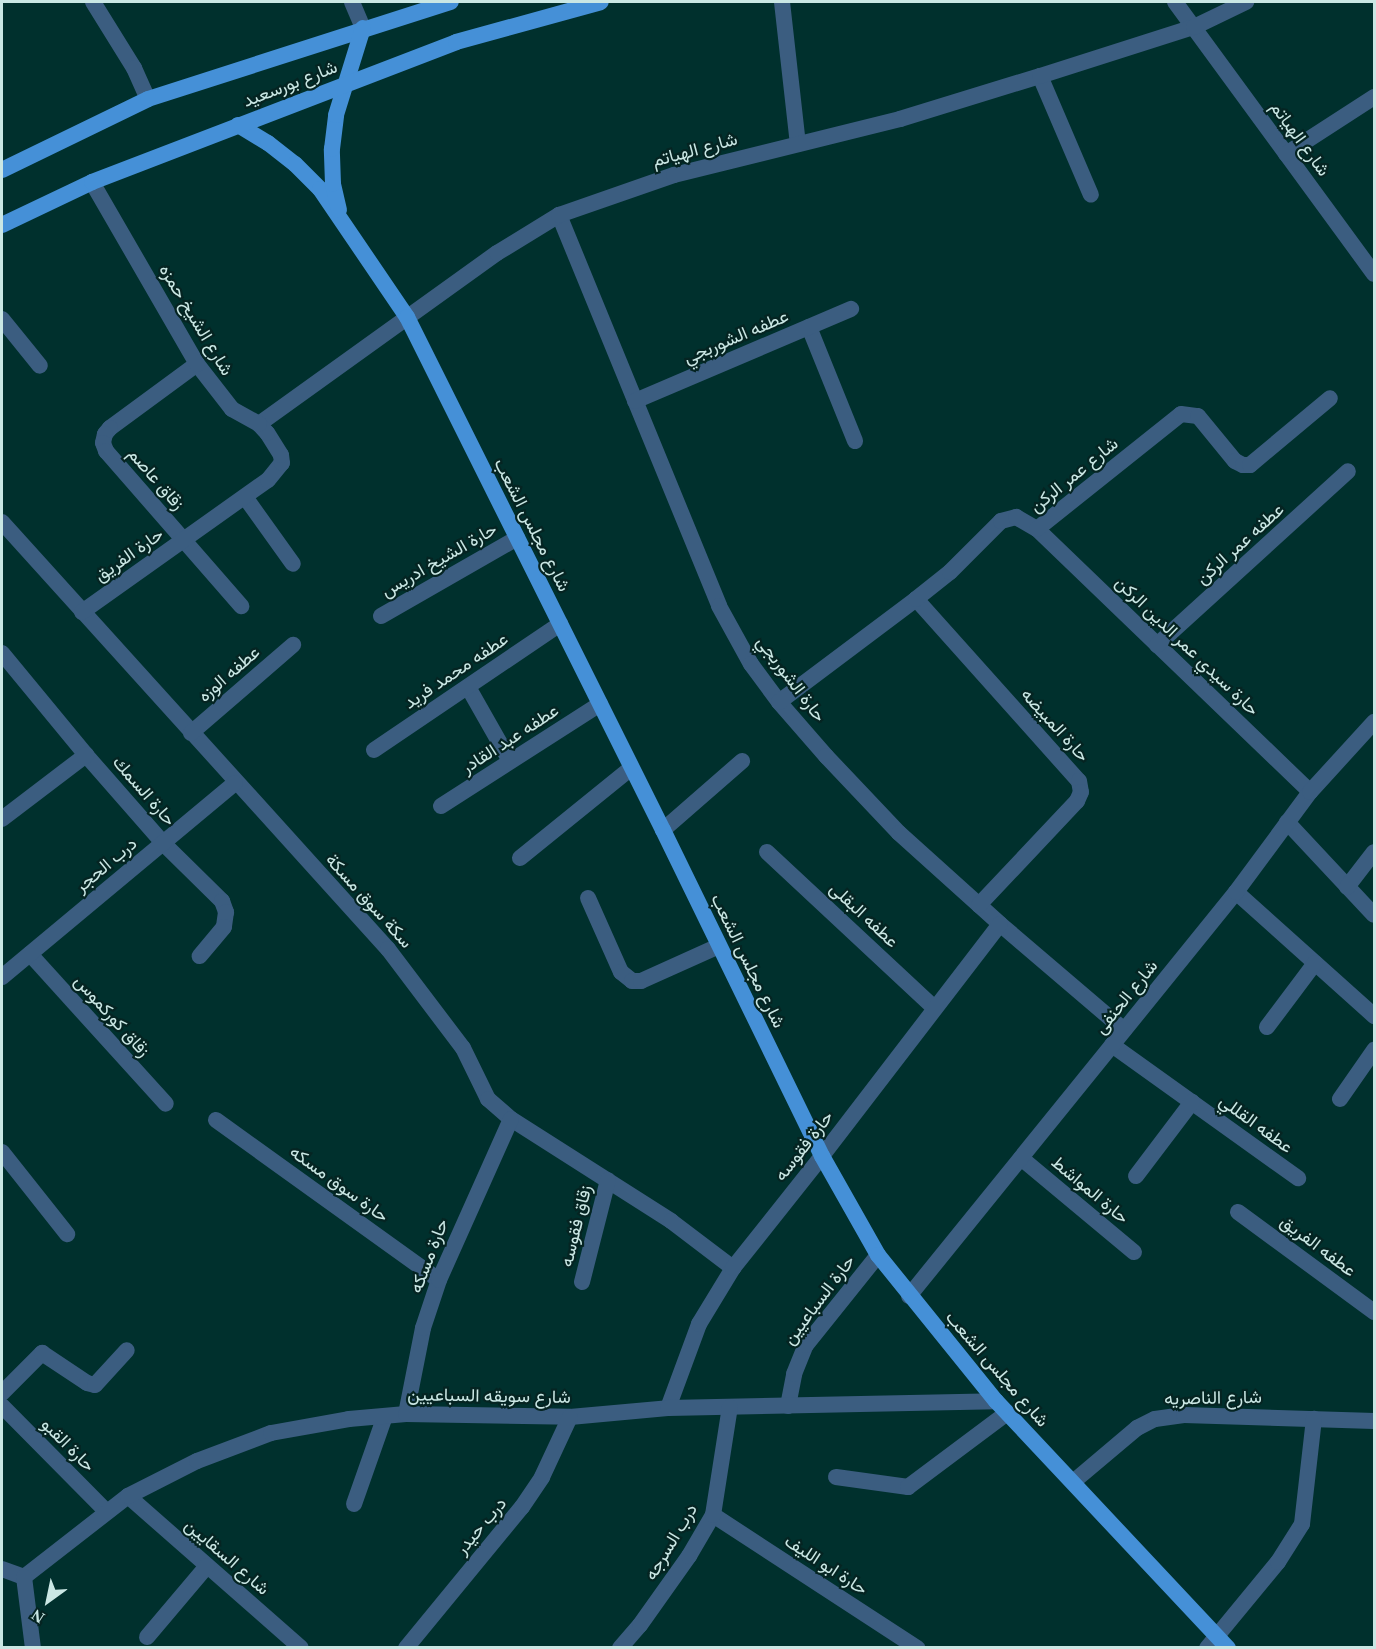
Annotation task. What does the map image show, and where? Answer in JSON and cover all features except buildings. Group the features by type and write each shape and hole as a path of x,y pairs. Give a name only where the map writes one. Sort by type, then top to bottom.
{"main road":[{"name":"شارع بورسعيد","path":"2,170 148,99 363,28 451,2"},
{"name":"شارع بورسعيد","path":"2,225 92,182 456,42 601,2"},
{"name":"شارع مجلس الشعب","path":"340,217 333,184 332,149 336,115 348,83 363,28"},
{"name":"شارع مجلس الشعب","path":"238,125 268,142 320,189 406,317 663,830 822,1156 878,1255 1001,1407 1073,1482 1212,1641 1228,1647"}],"street":[{"path":"93,2 134,68 148,99"},
{"path":"352,2 363,28"},
{"path":"782,2 798,144"},
{"name":"شارع الهياتم","path":"1175,2 1374,274"},
{"path":"1194,27 1246,2"},
{"name":"شارع الهياتم","path":"259,424 497,253 559,215 674,175 900,119 1194,27"},
{"path":"1040,76 1091,195"},
{"path":"1286,154 1374,96"},
{"name":"شارع الشيخ حمزه","path":"92,182 197,364 232,409 259,424 275,443 282,463"},
{"name":"حارة الشوربجي","path":"559,215 719,606 751,664 779,702 899,833 1000,924 1124,1030"},
{"name":"عطفه الشوربجي","path":"635,401 851,309"},
{"path":"2,319 40,366"},
{"path":"809,327 855,441"},
{"name":"زقاق عاصم","path":"197,364 110,428 103,442 106,451 241,606"},
{"name":"شارع عمر الركن","path":"779,702 916,599 1007,518 1016,517 1037,530 1181,414 1198,416 1235,461 1243,465 1250,465 1330,398"},
{"name":"حارة الفريق","path":"82,612 268,480 282,463"},
{"name":"عطفه عمر الركن","path":"1157,645 1348,471"},
{"path":"245,497 293,564"},
{"name":"سكة سوق مسكة","path":"2,522 235,783 388,949 463,1048 488,1099 511,1119 671,1221 733,1268"},
{"name":"حارة سيدي عمر الدين الركن","path":"1037,530 1310,792"},
{"name":"حارة الشيخ ادريس","path":"381,616 517,538"},
{"name":"حارة المبيضه","path":"916,599 1079,781 1081,792 1077,801 979,905"},
{"name":"عطفه محمد فريد","path":"374,750 560,624"},
{"name":"عطفه الوزه","path":"190,733 292,645"},
{"name":"حارة السمك","path":"2,653 86,755 163,843 222,902 226,912 224,927 200,956"},
{"path":"468,687 510,761"},
{"name":"عطفه عبد القادر","path":"441,806 600,704"},
{"name":"شارع الحنفى","path":"909,1296 1236,892 1310,792 1374,724"},
{"path":"2,819 86,755"},
{"path":"663,830 742,760"},
{"path":"520,858 632,768"},
{"name":"درب الحجر","path":"2,976 235,783"},
{"path":"1287,822 1374,915"},
{"name":"عطفه البقلى","path":"767,852 934,1008"},
{"path":"1347,886 1374,852"},
{"path":"1236,892 1374,1016"},
{"path":"588,898 621,972 632,981 641,981 719,946"},
{"name":"حارة فقوسه","path":"668,1408 699,1324 733,1268 1000,924"},
{"name":"زقاق كوركموس","path":"30,954 166,1104"},
{"path":"1267,1027 1315,963"},
{"name":"عطفه القللي","path":"1112,1045 1298,1178"},
{"path":"1340,1099 1374,1050"},
{"name":"عطفه القللي","path":"1136,1176 1192,1102"},
{"name":"حارة مسكه","path":"406,1414 423,1328 439,1280 511,1119"},
{"name":"حارة سوق مسكه","path":"216,1120 439,1280"},
{"path":"2,1152 67,1234"},
{"name":"حارة المواشط","path":"1021,1158 1134,1252"},
{"name":"زقاق فقوسه","path":"582,1282 608,1180"},
{"name":"عطفه الفريق","path":"1238,1212 1374,1312"},
{"name":"حارة السباعيين","path":"788,1406 794,1374 806,1345 878,1255"},
{"path":"2,1394 42,1353 87,1383 95,1385 127,1350"},
{"name":"حارة القبو","path":"2,1406 106,1511"},
{"name":"درب السرجه","path":"620,1647 640,1625 689,1556 713,1515 730,1407"},
{"path":"836,1478 908,1487 1001,1407"},
{"name":"شارع سويقه السباعيين","path":"24,1577 128,1496 197,1461 271,1433 349,1419 406,1414 570,1417 668,1408 1001,1407"},
{"name":"شارع الناصريه","path":"1073,1482 1137,1428 1155,1419 1184,1415 1374,1421"},
{"path":"354,1504 385,1416"},
{"name":"درب حيدر","path":"406,1647 522,1507 542,1477 570,1417"},
{"path":"1212,1641 1278,1562 1302,1524 1314,1419"},
{"name":"شارع السقايين","path":"128,1496 301,1647"},
{"name":"حارة ابو الليف","path":"713,1515 917,1647"},
{"path":"147,1638 207,1566"},
{"path":"2,1569 24,1577 33,1647"}]}
